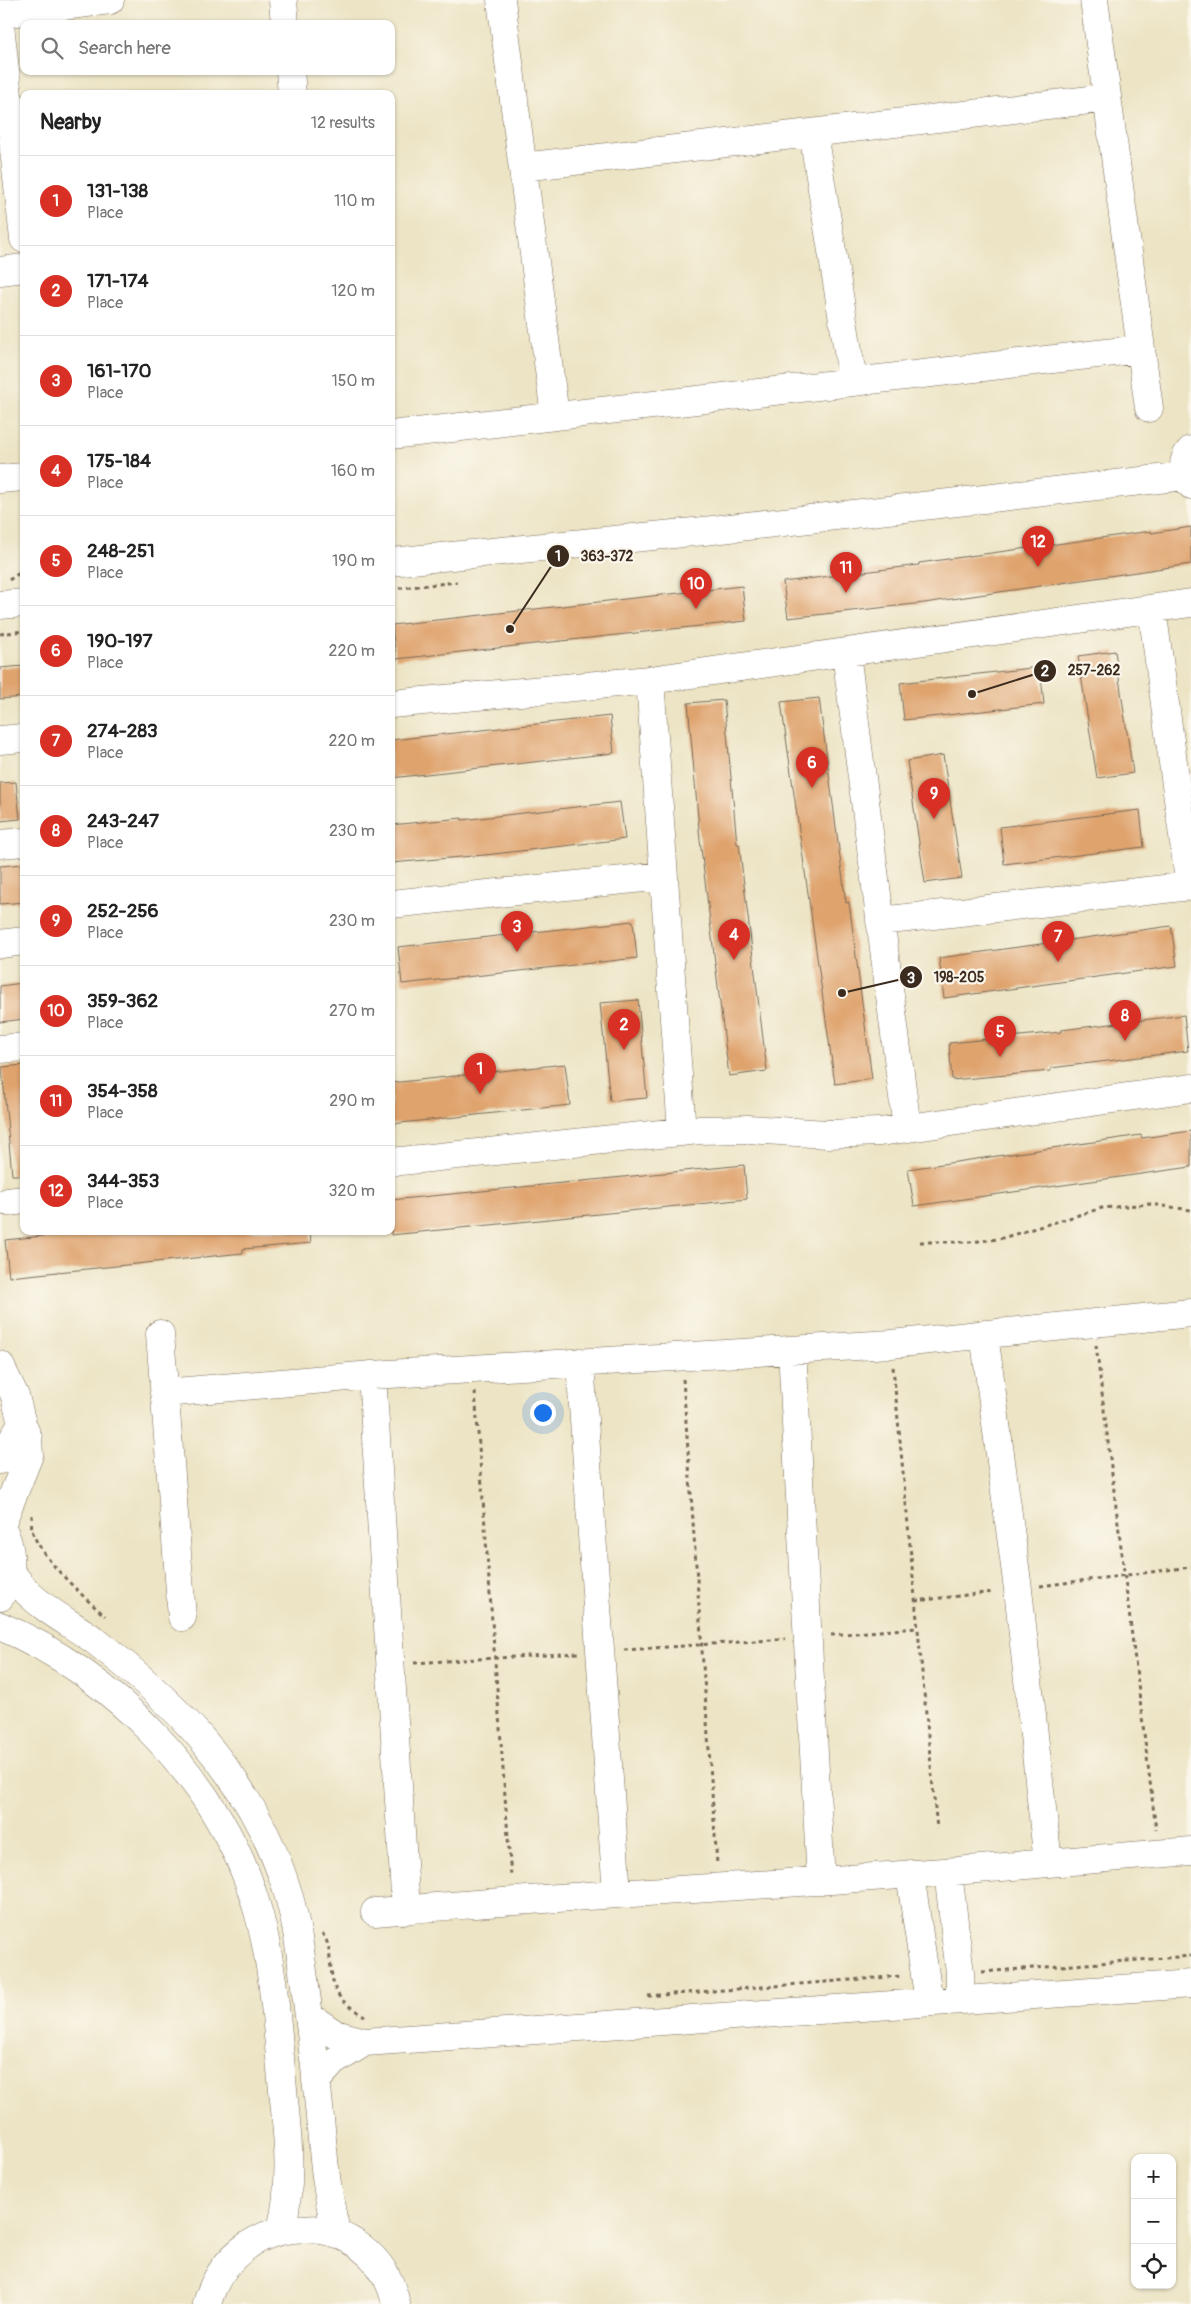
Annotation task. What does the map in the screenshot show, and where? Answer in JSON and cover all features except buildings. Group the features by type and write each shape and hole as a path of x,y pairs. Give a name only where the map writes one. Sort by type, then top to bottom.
{"street":[{"path":"0,14 110,0"},
{"path":"283,0 285,20"},
{"path":"501,0 555,416"},
{"path":"1094,0 1149,408"},
{"path":"0,25 20,203"},
{"path":"290,75 292,90"},
{"path":"523,167 1107,98"},
{"path":"813,133 853,382"},
{"path":"0,270 20,268"},
{"path":"395,435 1141,349"},
{"path":"395,562 1188,481 1184,460 1191,450"},
{"path":"0,479 20,477"},
{"path":"0,605 20,603"},
{"path":"395,704 650,680 846,654 1191,603"},
{"path":"880,921 1190,886 1152,609"},
{"path":"846,654 907,1128"},
{"path":"650,680 682,1132"},
{"path":"0,740 20,738"},
{"path":"0,844 20,842"},
{"path":"395,904 663,876"},
{"path":"0,944 20,942"},
{"path":"0,1049 20,1047"},
{"path":"395,1162 682,1132 748,1129 827,1134 907,1128 1191,1088"},
{"path":"164,1393 372,1375 891,1344 1191,1312"},
{"path":"160,1334 182,1617"},
{"path":"984,1334 1018,1589 1048,1863"},
{"path":"792,1350 821,1881"},
{"path":"580,1362 617,1894"},
{"path":"0,1365 15,1396 22,1424 28,1438 29,1455 0,1525 8,1540 11,1555 10,1571 5,1589 0,1596"},
{"path":"372,1375 392,1665 406,1910"},
{"path":"0,1460 22,1424"},
{"path":"10,1571 27,1592 48,1610 93,1640 168,1704 201,1738 231,1778 273,1852 287,1891 297,1931 309,2016 327,2184 337,2235"},
{"path":"0,1626 28,1638 57,1655 110,1694 142,1723 172,1755 199,1789 240,1861 255,1899 266,1939 276,2019 290,2170 288,2201 281,2230"},
{"path":"375,1912 513,1900 948,1872 1191,1851"},
{"path":"948,1872 960,1986"},
{"path":"910,1874 930,2002"},
{"path":"309,2016 335,2034 365,2042 930,2002 960,1986 1191,1984"},
{"path":"316,2081 333,2062 365,2042"},
{"path":"207,2304 212,2288 228,2262 252,2242 281,2230 304,2228 337,2235 353,2243 378,2266 388,2281 396,2304"}],"path":[{"path":"0,582 9,580 20,571"},
{"path":"0,634 20,632"},
{"path":"920,1242 969,1242 999,1239 1102,1208 1150,1204 1191,1210"},
{"path":"1094,1323 1159,1853"},
{"path":"891,1344 937,1829"},
{"path":"681,1356 719,1887"},
{"path":"473,1370 513,1900"},
{"path":"915,1601 1191,1567"},
{"path":"392,1665 808,1638 917,1628"},
{"path":"960,1986 1191,1956"}],"place":[{"name":"344-353","path":"1038,567"},
{"name":"354-358","path":"846,593"},
{"name":"359-362","path":"696,609"},
{"name":"363-372","path":"510,629"},
{"name":"257-262","path":"972,694"},
{"name":"190-197","path":"812,788"},
{"name":"252-256","path":"934,819"},
{"name":"161-170","path":"517,952"},
{"name":"175-184","path":"734,960"},
{"name":"274-283","path":"1058,962"},
{"name":"198-205","path":"842,993"},
{"name":"243-247","path":"1125,1041"},
{"name":"171-174","path":"624,1050"},
{"name":"248-251","path":"1000,1057"},
{"name":"131-138","path":"480,1094"}]}
